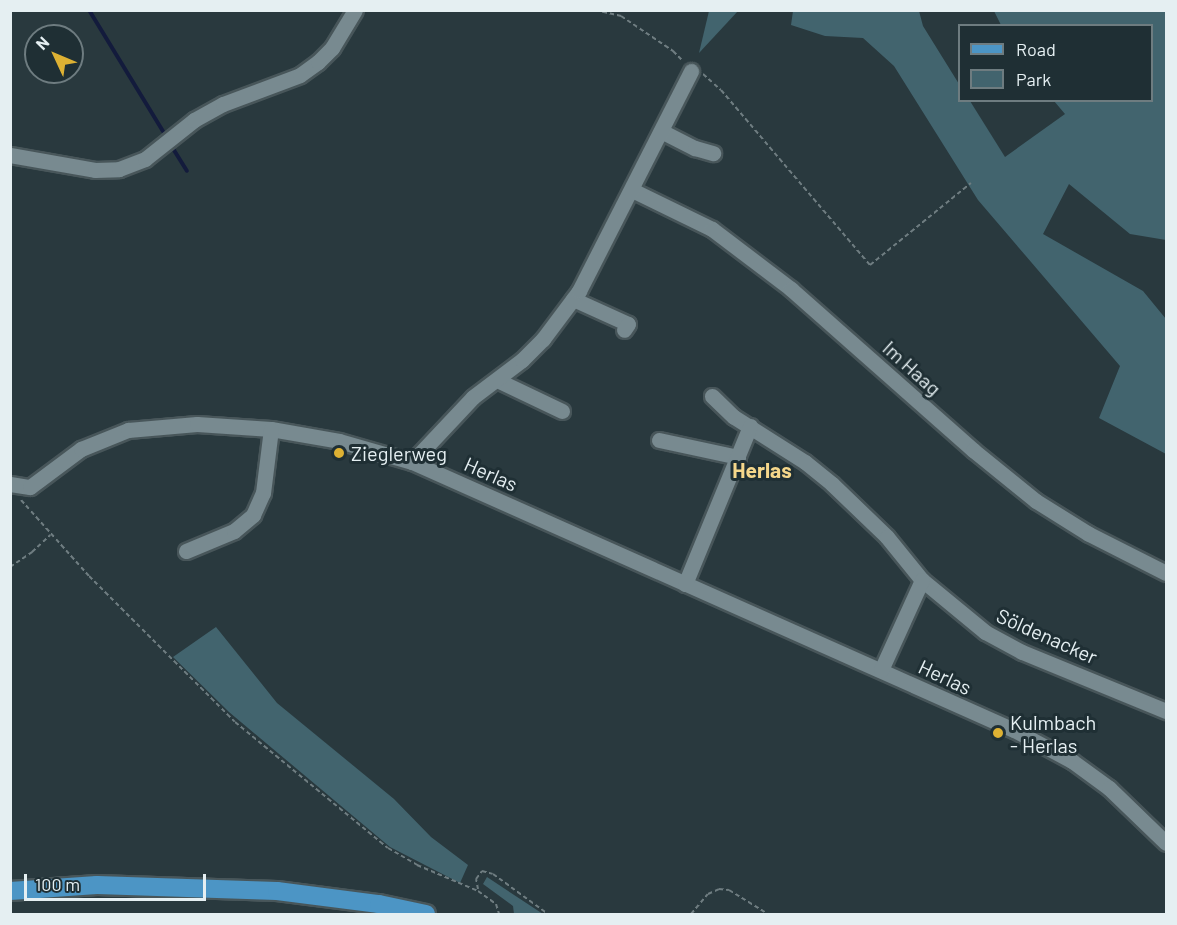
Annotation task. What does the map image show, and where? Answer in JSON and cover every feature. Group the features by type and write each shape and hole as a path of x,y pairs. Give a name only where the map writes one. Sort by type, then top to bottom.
{"main road":[{"path":"10,891 109,885 277,891 379,904 426,915"}],"street":[{"path":"10,155 95,170 119,169 145,159 194,120 223,104 300,75 332,48 355,10"},
{"path":"412,462 473,397 497,380 543,339 573,299 632,190 691,70"},
{"path":"661,131 695,148 712,153"},
{"name":"Im Haag","path":"632,190 712,229 791,289 973,450 1036,501 1089,534 1167,573"},
{"path":"573,299 627,324 624,330"},
{"path":"497,380 562,411"},
{"name":"Söldenacker","path":"712,396 734,417 832,484 887,537 922,580 969,620 1002,642 1167,711"},
{"name":"Herlas","path":"11,484 30,488 81,449 128,430 197,424 271,429 339,441 412,462 1014,730 1072,761 1108,788 1167,843"},
{"path":"685,584 750,426"},
{"path":"186,552 234,531 253,515 263,493 271,429"},
{"path":"659,440 738,457"},
{"path":"881,670 922,580"}],"path":[{"path":"595,10 621,16 673,51 691,70 704,75 721,90 870,265 971,183"},
{"path":"11,484 27,509 51,535 227,714 388,848 417,865 478,891 496,904 499,915"},
{"path":"10,567 51,535"},
{"path":"478,891 476,879 482,871 493,874 548,914 553,915"},
{"path":"691,915 708,894 719,889 729,890 768,915"}],"green space":[{"path":"709,11 738,11 699,53"},
{"path":"793,11 919,11 923,26 958,82 958,102 971,102 1005,157 1065,114 1055,102 1153,102 1153,24 1000,24 994,11 1166,11 1166,240 1130,234 1069,184 1043,234 1143,291 1166,319 1166,454 1099,418 1120,366 978,200 894,66 863,38 825,36 791,25"},
{"path":"216,627 277,703 394,799 431,837 468,865 460,883 390,847 229,712 173,657"},
{"path":"487,877 543,914 514,914 513,906 483,884"}],"waterway":[{"path":"89,10 163,131"},
{"path":"172,147 187,171"}],"place":[{"name":"Zieglerweg","path":"339,453"},
{"name":"Kulmbach - Herlas","path":"998,733"}],"district":[{"name":"Herlas","path":"762,470"}]}
